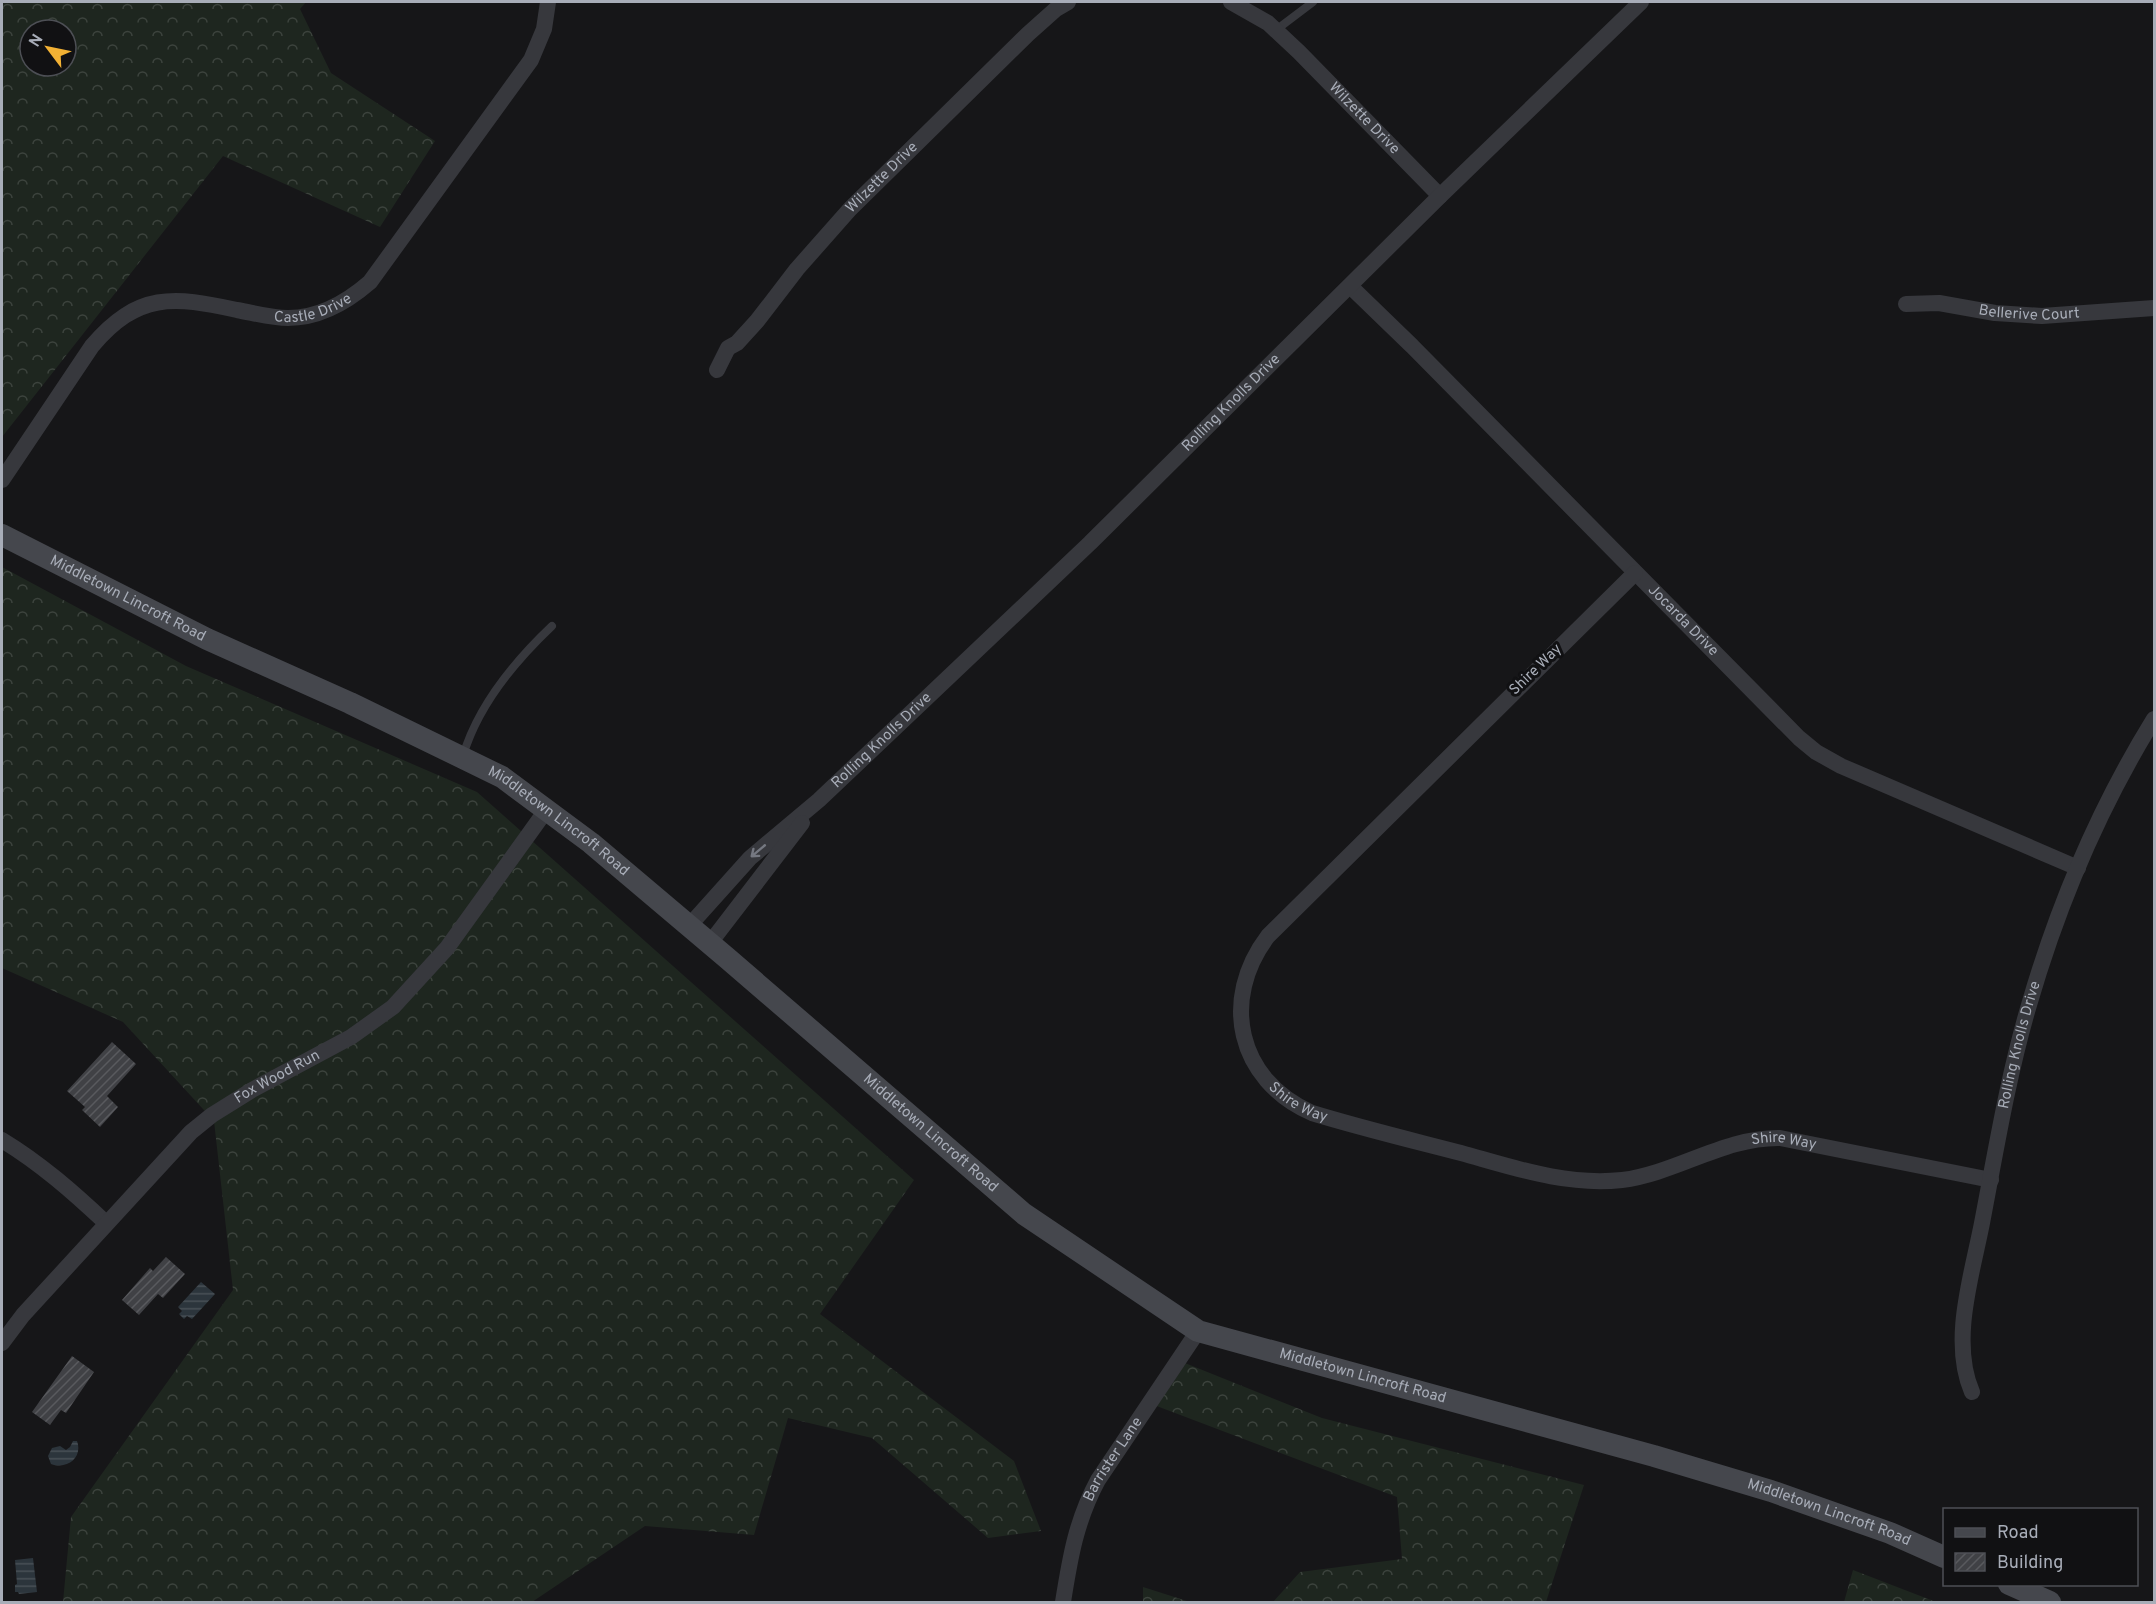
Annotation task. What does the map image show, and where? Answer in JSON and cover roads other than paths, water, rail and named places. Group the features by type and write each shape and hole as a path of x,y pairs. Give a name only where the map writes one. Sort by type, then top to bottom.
{"main road":[{"name":"Middletown Lincroft Road","path":"2,535 207,639 502,777 591,843 1024,1214 1198,1331 1654,1456 1771,1491 1879,1529 1943,1557"},
{"path":"2014,1586 2050,1602"}],"street":[{"name":"Castle Drive","path":"2,480 92,346 124,315 164,301 195,300 269,316 297,317 322,312 345,302 370,282 531,60 544,29 548,2"},
{"name":"Wilzette Drive","path":"717,370 728,348 737,343 797,269 850,209 1028,34 1056,9 1068,2"},
{"name":"Wilzette Drive","path":"1231,2 1254,13 1276,30 1440,196"},
{"name":"Rolling Knolls Drive","path":"689,926 750,858 819,800 1090,543 1440,196 1641,2"},
{"name":"Jocarda Drive","path":"1350,286 1799,738 1816,752 1876,782 2078,868"},
{"name":"Bellerive Court","path":"1906,304 1939,303 1995,313 2042,316 2154,308"},
{"name":"Shire Way","path":"1635,573 1268,936 1256,952 1246,974 1240,1007 1242,1029 1256,1066 1283,1097 1312,1113 1558,1179 1600,1182 1633,1178 1738,1143 1760,1138 1780,1138 1991,1180"},
{"name":"Rolling Knolls Drive","path":"1972,1392 1962,1352 1963,1326 2028,1006 2057,918 2078,868 2101,816 2136,748 2154,719"},
{"name":"Rolling Knolls Drive","path":"710,943 819,800"},
{"name":"Fox Wood Run","path":"2,1343 23,1315 106,1223 172,1152 212,1115 252,1090 351,1037 393,1007 447,948 547,809"},
{"path":"2,1140 46,1170 106,1223"},
{"name":"Barrister Lane","path":"1063,1602 1071,1549 1089,1498 1098,1480 1198,1331"}],"lane":[{"path":"1276,30 1313,2"},
{"path":"463,757 475,723 489,700 512,669 552,626"}]}
